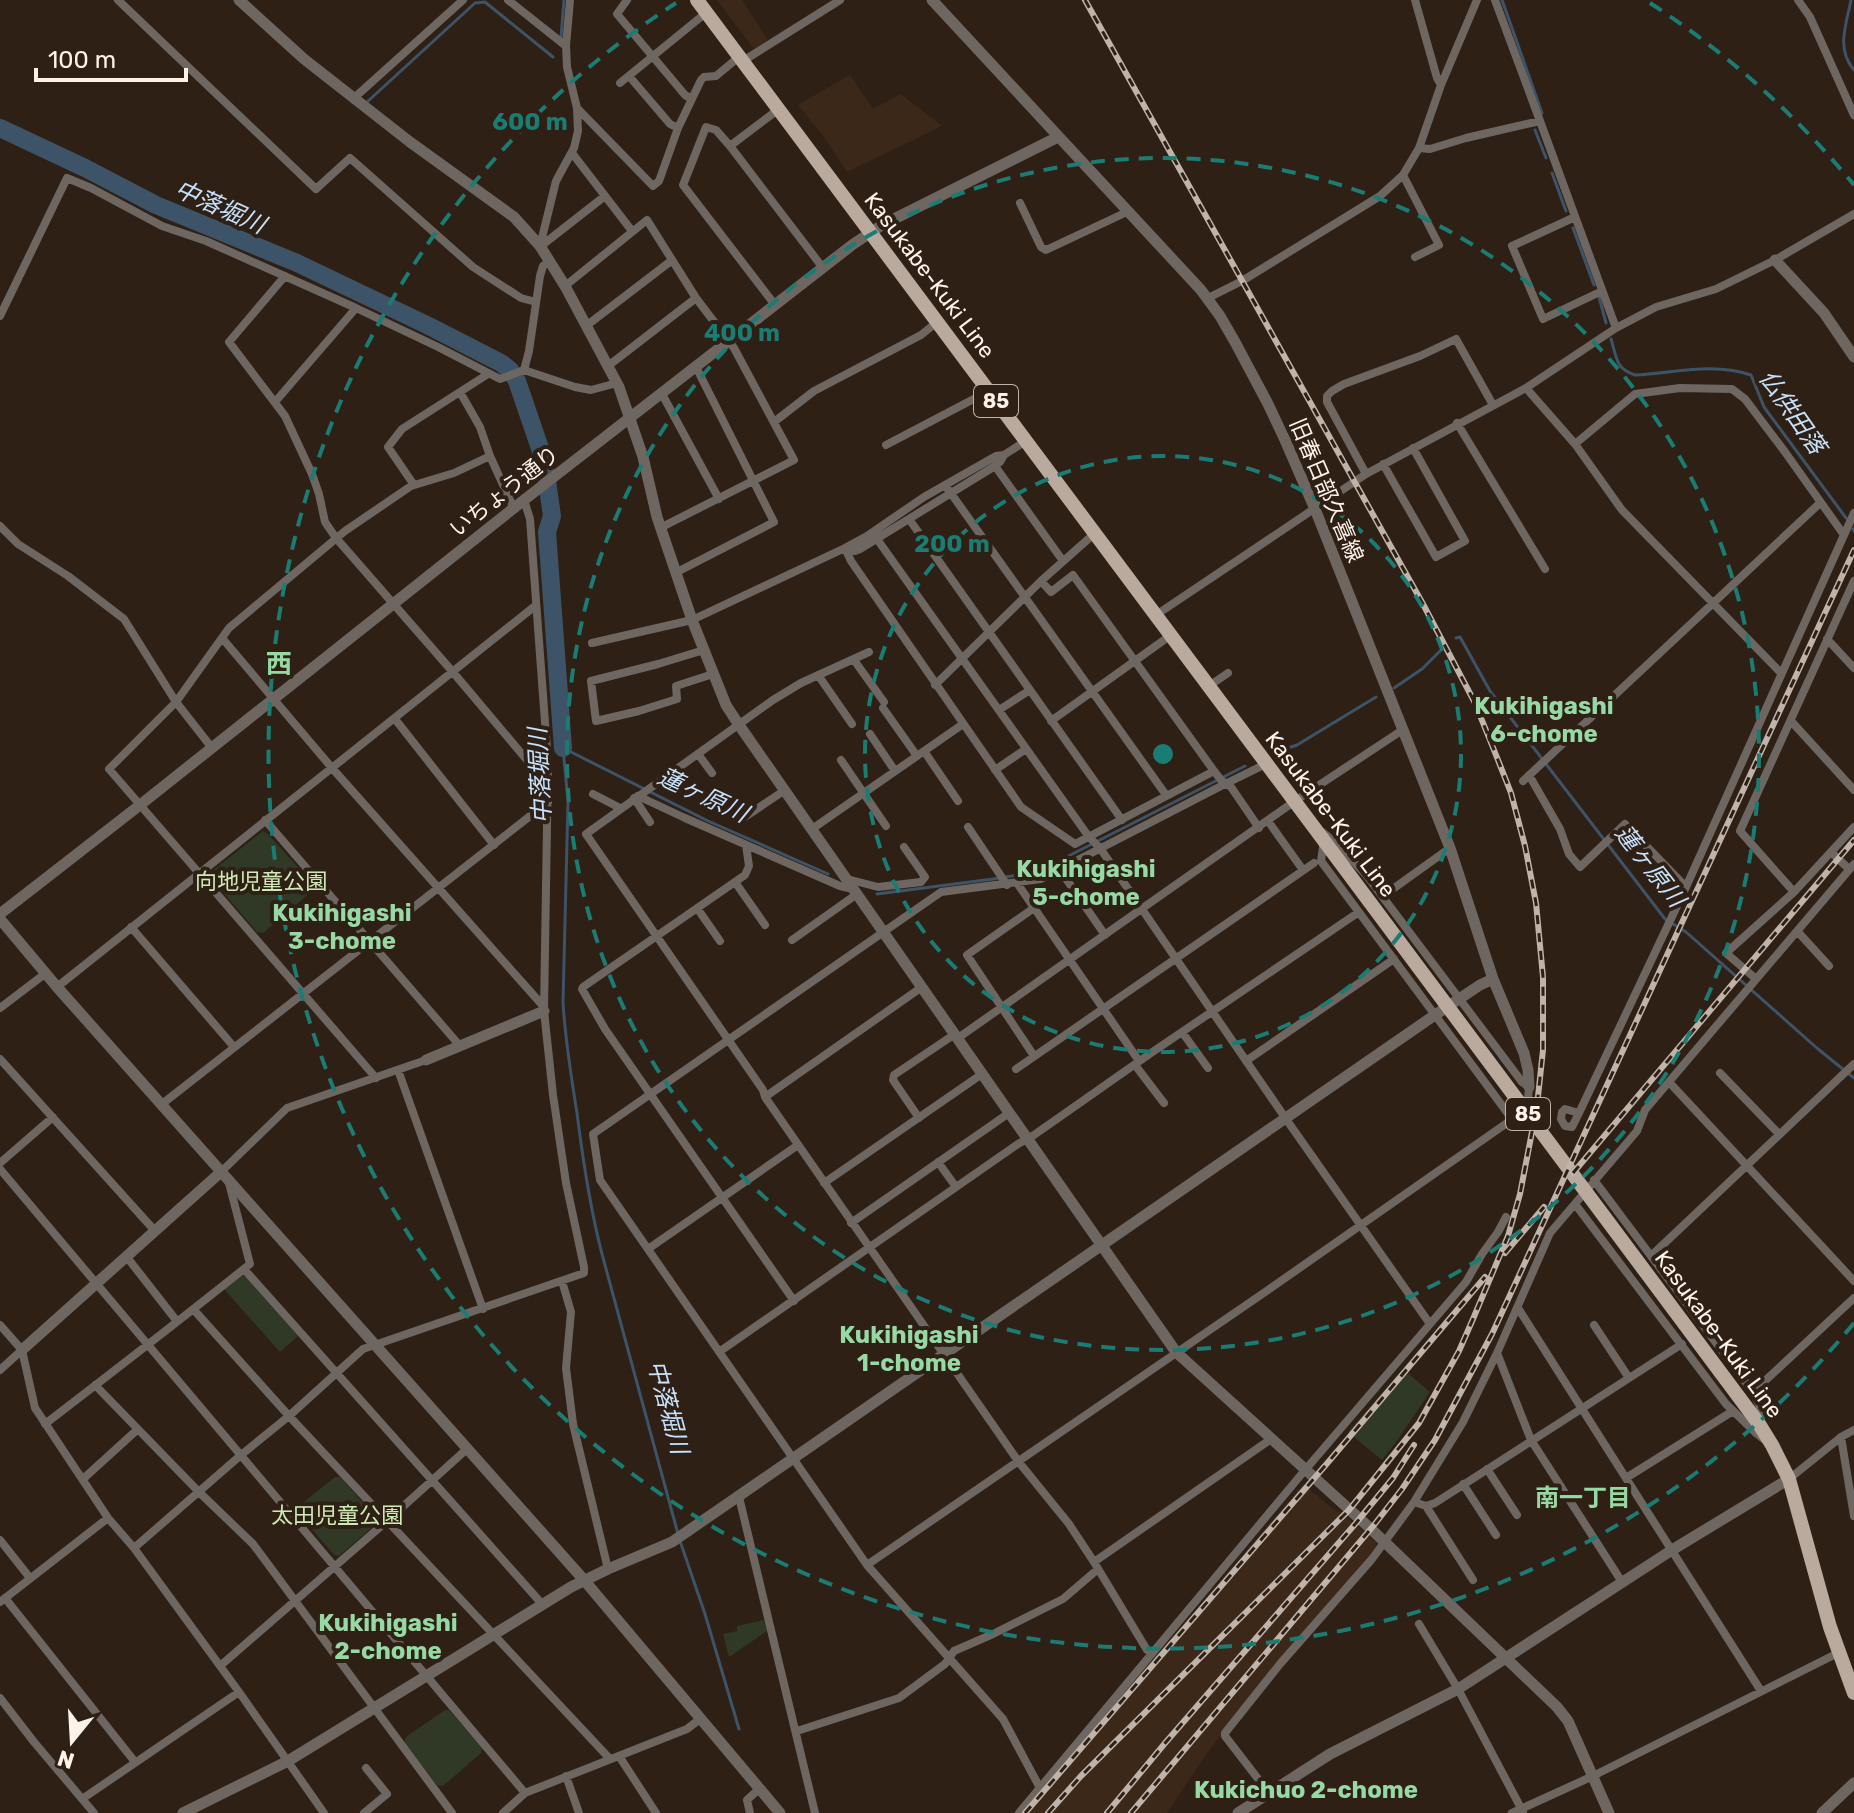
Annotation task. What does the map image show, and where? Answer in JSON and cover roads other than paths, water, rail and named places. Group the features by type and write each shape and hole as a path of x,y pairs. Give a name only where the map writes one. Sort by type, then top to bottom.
{"main road":[{"name":"Kasukabe-Kuki Line","path":"702,6 1412,958 1648,1263 1759,1424 1789,1479 1838,1653 1854,1693"}],"street":[{"path":"118,0 316,189 350,158 473,267 521,298 536,302"},
{"path":"239,0 304,59 410,142 514,217 540,246 617,383 643,457 660,528 692,620 726,705 739,725 1176,1352 1385,1542 1557,1707 1568,1721 1609,1813"},
{"path":"354,98 463,0"},
{"path":"508,0 566,46"},
{"path":"540,246 556,181 572,153 578,131 577,108 567,67 570,0"},
{"path":"627,0 617,14 690,98"},
{"path":"577,108 653,186 659,181 690,98 704,77 716,76 840,0"},
{"name":"旧春日部久喜線","path":"933,0 1208,298 1235,342 1268,404 1315,509 1404,729 1450,848 1493,979 1524,1053 1529,1087"},
{"path":"1415,0 1441,85"},
{"path":"1208,298 1242,281 1380,196 1403,175 1419,148 1441,85 1477,0"},
{"path":"1495,0 1616,328"},
{"path":"1798,0 1810,17 1854,115"},
{"path":"620,83 702,6"},
{"path":"629,76 670,124 678,128"},
{"path":"730,146 779,109"},
{"path":"1419,148 1430,149 1540,121"},
{"path":"775,305 683,185 706,127 716,130 730,146 823,268"},
{"name":"いちょう通り","path":"0,917 535,491 869,233 1058,137"},
{"path":"572,153 632,231"},
{"path":"1403,175 1439,245 1415,257"},
{"path":"0,316 67,178 162,226 206,241 356,308 500,379 524,370 591,390 617,383"},
{"path":"540,246 605,196"},
{"path":"1020,203 1041,247 1046,250 1129,211"},
{"path":"1156,615 1366,474 1526,388 1616,328 1656,307 1716,289 1775,260 1854,214"},
{"path":"1575,217 1512,246 1543,319 1602,291"},
{"path":"565,286 647,220 696,298 729,340 794,460 660,528"},
{"path":"1775,260 1824,313 1854,357"},
{"path":"524,370 541,270 550,261"},
{"path":"586,326 671,261"},
{"path":"285,276 229,342 285,416 312,474 325,522 336,538 549,786"},
{"path":"608,366 696,298"},
{"path":"275,402 356,308"},
{"path":"774,422 814,391 921,335 937,322"},
{"path":"1366,474 1327,402 1327,396 1344,384 1456,339 1493,405"},
{"path":"677,572 774,522 696,367"},
{"path":"414,485 388,447 402,429 488,374"},
{"path":"1526,388 1575,444 1622,510 1781,673"},
{"path":"1575,444 1635,394 1680,388 1732,389 1745,399 1844,535"},
{"path":"886,445 989,391"},
{"path":"460,392 480,427 514,509"},
{"path":"662,394 719,499"},
{"path":"1457,423 1545,569"},
{"path":"592,643 692,620 845,548 916,501 1026,441"},
{"path":"1383,464 1436,557 1465,541 1413,448"},
{"path":"845,548 855,551 877,539 995,466 1004,455"},
{"path":"376,1078 109,769 176,702 229,628 336,538 414,485 454,473 490,456"},
{"path":"995,466 1063,561"},
{"path":"945,485 1166,795"},
{"path":"134,1548 360,1351 584,1273 566,1183 544,1010 549,786 530,519 524,500"},
{"path":"916,501 920,513"},
{"path":"1686,887 1625,824 1580,867 1569,854 1560,829 1526,778 1820,503"},
{"path":"1579,1113 1686,887 1854,513"},
{"path":"909,519 1122,820"},
{"path":"0,526 18,544 68,576 124,619 176,702 212,748"},
{"path":"935,685 1095,533"},
{"path":"877,539 1143,909 1430,1324"},
{"path":"845,548 935,685 1021,807 1075,844 1094,843 1219,778"},
{"path":"1041,581 1051,592 1073,575 1219,778 1231,787 1259,828"},
{"path":"1794,892 1740,831 1854,581"},
{"path":"57,987 535,606"},
{"path":"1051,721 1171,635"},
{"path":"222,638 544,1010"},
{"path":"1827,639 1854,668"},
{"path":"704,650 591,681 596,721 677,699 676,686 713,674"},
{"path":"869,652 773,700 586,834 943,1355 1018,1461 1069,1524 1152,1654"},
{"path":"854,660 883,705 958,801"},
{"path":"1209,686 1228,673"},
{"path":"818,675 852,724"},
{"path":"999,710 1030,690"},
{"path":"395,719 494,845"},
{"path":"1791,721 1854,790"},
{"path":"812,829 963,724"},
{"path":"919,1118 893,1080 894,1075 1001,1008 1295,801 1404,729"},
{"path":"870,734 895,771"},
{"path":"995,770 1026,749"},
{"path":"698,754 712,773"},
{"path":"841,760 886,826"},
{"path":"1040,1788 1003,1719 867,1565 600,1180 593,1134 941,892 1041,879 1060,870 1122,820 1166,795 1266,764"},
{"path":"739,821 785,790"},
{"path":"593,794 620,808"},
{"path":"640,794 650,822"},
{"path":"640,794 840,886 878,887 921,882 925,877 904,847"},
{"path":"162,1104 548,802"},
{"path":"265,820 460,1046"},
{"path":"1268,821 1303,870"},
{"path":"968,827 1007,881 1034,908 1164,1103"},
{"path":"1314,827 1329,835 1367,876 1522,1082 1529,1087 1527,1120"},
{"path":"1756,979 1726,953 1794,892 1854,827"},
{"path":"1324,840 1321,861 1512,1119"},
{"path":"746,845 749,866 745,875 582,989 605,1029 794,1301"},
{"path":"1383,896 1450,848"},
{"path":"1269,1793 1225,1733 1280,1664 1372,1559 1414,1502 1463,1422 1550,1233 1637,1131 1645,1110 1852,867 1832,853"},
{"path":"1016,1069 1314,863"},
{"path":"1060,870 1105,935"},
{"path":"735,882 765,925"},
{"path":"792,940 853,887"},
{"path":"697,908 720,941"},
{"path":"1034,908 967,955 1034,1056"},
{"path":"719,1352 1359,912"},
{"path":"0,917 57,987 584,1580 780,1813"},
{"path":"131,927 234,1047"},
{"path":"1798,932 1829,966"},
{"path":"1246,1061 1394,959"},
{"path":"0,1008 46,973"},
{"path":"184,1813 288,1761 584,1580 672,1542 1436,1015 1493,979"},
{"path":"765,1097 922,987"},
{"path":"0,1370 126,1256 225,1174 287,1108 426,1060 544,1010"},
{"path":"1182,1032 1208,1068"},
{"path":"0,1059 155,1231"},
{"path":"1648,1263 1849,1069"},
{"path":"398,1070 483,1309"},
{"path":"1720,1073 1779,1134"},
{"path":"824,1183 982,1074"},
{"path":"1669,1082 1854,1281"},
{"path":"867,1565 1527,1109"},
{"path":"851,1223 1009,1113"},
{"path":"53,1117 0,1166 525,1793"},
{"path":"648,1249 798,1145"},
{"path":"938,1162 956,1187"},
{"path":"45,1424 250,1264 225,1174"},
{"path":"1594,1180 1648,1263 1753,1392 1761,1407 1759,1424"},
{"path":"1575,1204 1733,1411 1772,1445"},
{"path":"1019,1813 1469,1279 1506,1217"},
{"path":"126,1256 176,1320"},
{"path":"244,1269 543,1605"},
{"path":"562,1281 571,1312 566,1368 573,1424 608,1569"},
{"path":"1753,1392 1854,1298"},
{"path":"1518,1308 1761,1691"},
{"path":"194,1310 387,1521 615,1758 656,1813"},
{"path":"0,1325 22,1350 35,1408 45,1424 108,1518 134,1548 288,1761 319,1812"},
{"path":"1594,1325 1629,1378"},
{"path":"1414,1502 1426,1506 1435,1503 1682,1344"},
{"path":"1497,1353 1531,1440 1622,1582"},
{"path":"95,1385 253,1544 452,1813"},
{"path":"1626,1478 1733,1411"},
{"path":"83,1479 138,1429"},
{"path":"1238,1813 1330,1754 1458,1689 1672,1550 1789,1479 1854,1430"},
{"path":"1841,1437 1854,1516"},
{"path":"797,1731 899,1698 945,1664 954,1651 1063,1599 1096,1566 1271,1439"},
{"path":"220,1666 468,1448"},
{"path":"1487,1469 1517,1515"},
{"path":"1463,1484 1496,1535"},
{"path":"739,1497 815,1813"},
{"path":"1426,1506 1473,1580"},
{"path":"108,1518 2,1600 135,1762"},
{"path":"0,1540 30,1578"},
{"path":"1419,1624 1458,1689 1519,1812 1838,1653"},
{"path":"82,1799 239,1692"},
{"path":"0,1698 94,1813"},
{"path":"503,1813 514,1809 525,1793 687,1729 700,1719"},
{"path":"364,1813 387,1794 366,1768"},
{"path":"566,1776 579,1813"},
{"path":"1822,1813 1854,1783"},
{"path":"750,1813 747,1800 759,1789"}],"waterway":[{"path":"561,37 564,0"},
{"name":"仏供田落","path":"1502,0 1542,113"},
{"path":"1851,0 1844,45 1848,62 1854,70"},
{"path":"367,102 475,3 485,2 553,57"},
{"name":"中落堀川","path":"0,128 156,205 297,263 429,326 510,370 517,381 544,460 552,516 547,532 563,748"},
{"name":"仏供田落","path":"1535,130 1546,158"},
{"name":"仏供田落","path":"1552,173 1566,211"},
{"name":"仏供田落","path":"1573,228 1594,285"},
{"name":"仏供田落","path":"1599,297 1606,323"},
{"name":"仏供田落","path":"1611,339 1620,366 1635,375 1693,369 1722,369 1751,375 1764,407 1846,518"},
{"name":"蓮ヶ原川","path":"1456,638 1460,637 1490,691 1665,919 1686,932 1854,1078"},
{"name":"蓮ヶ原川","path":"1394,688 1422,669 1441,650"},
{"name":"蓮ヶ原川","path":"1279,751 1297,745 1376,697"},
{"name":"中落堀川","path":"563,748 568,801 563,1002 582,1149 602,1254 678,1534"},
{"name":"蓮ヶ原川","path":"563,748 708,821 828,874"},
{"name":"蓮ヶ原川","path":"877,894 1037,872 1245,766"},
{"name":"中落堀川","path":"680,1541 739,1729"}],"railway":[{"path":"1048,1813 1081,1776 1349,1510 1419,1423 1459,1351 1508,1236 1520,1194 1537,1106 1543,1050 1543,977 1536,903 1525,846 1511,793 1475,703 1423,604 1085,0"},
{"path":"1131,1813 1374,1525 1435,1440 1492,1334 1854,550"},
{"path":"1573,1173 1854,840"},
{"path":"1505,1253 1544,1207"},
{"path":"1025,1813 1485,1277"},
{"path":"1107,1813 1356,1523 1393,1478 1414,1445"}],"district":[{"name":"西","path":"279,664"},
{"name":"Kukihigashi 6-chome","path":"1544,720"},
{"name":"Kukihigashi 5-chome","path":"1086,883"},
{"name":"Kukihigashi 3-chome","path":"342,927"},
{"name":"Kukihigashi 1-chome","path":"909,1349"},
{"name":"南一丁目","path":"1583,1498"},
{"name":"Kukihigashi 2-chome","path":"388,1637"},
{"name":"Kukichuo 2-chome","path":"1306,1790"}],"park label":[{"name":"向地児童公園","path":"261,881"},
{"name":"太田児童公園","path":"337,1515"}]}
